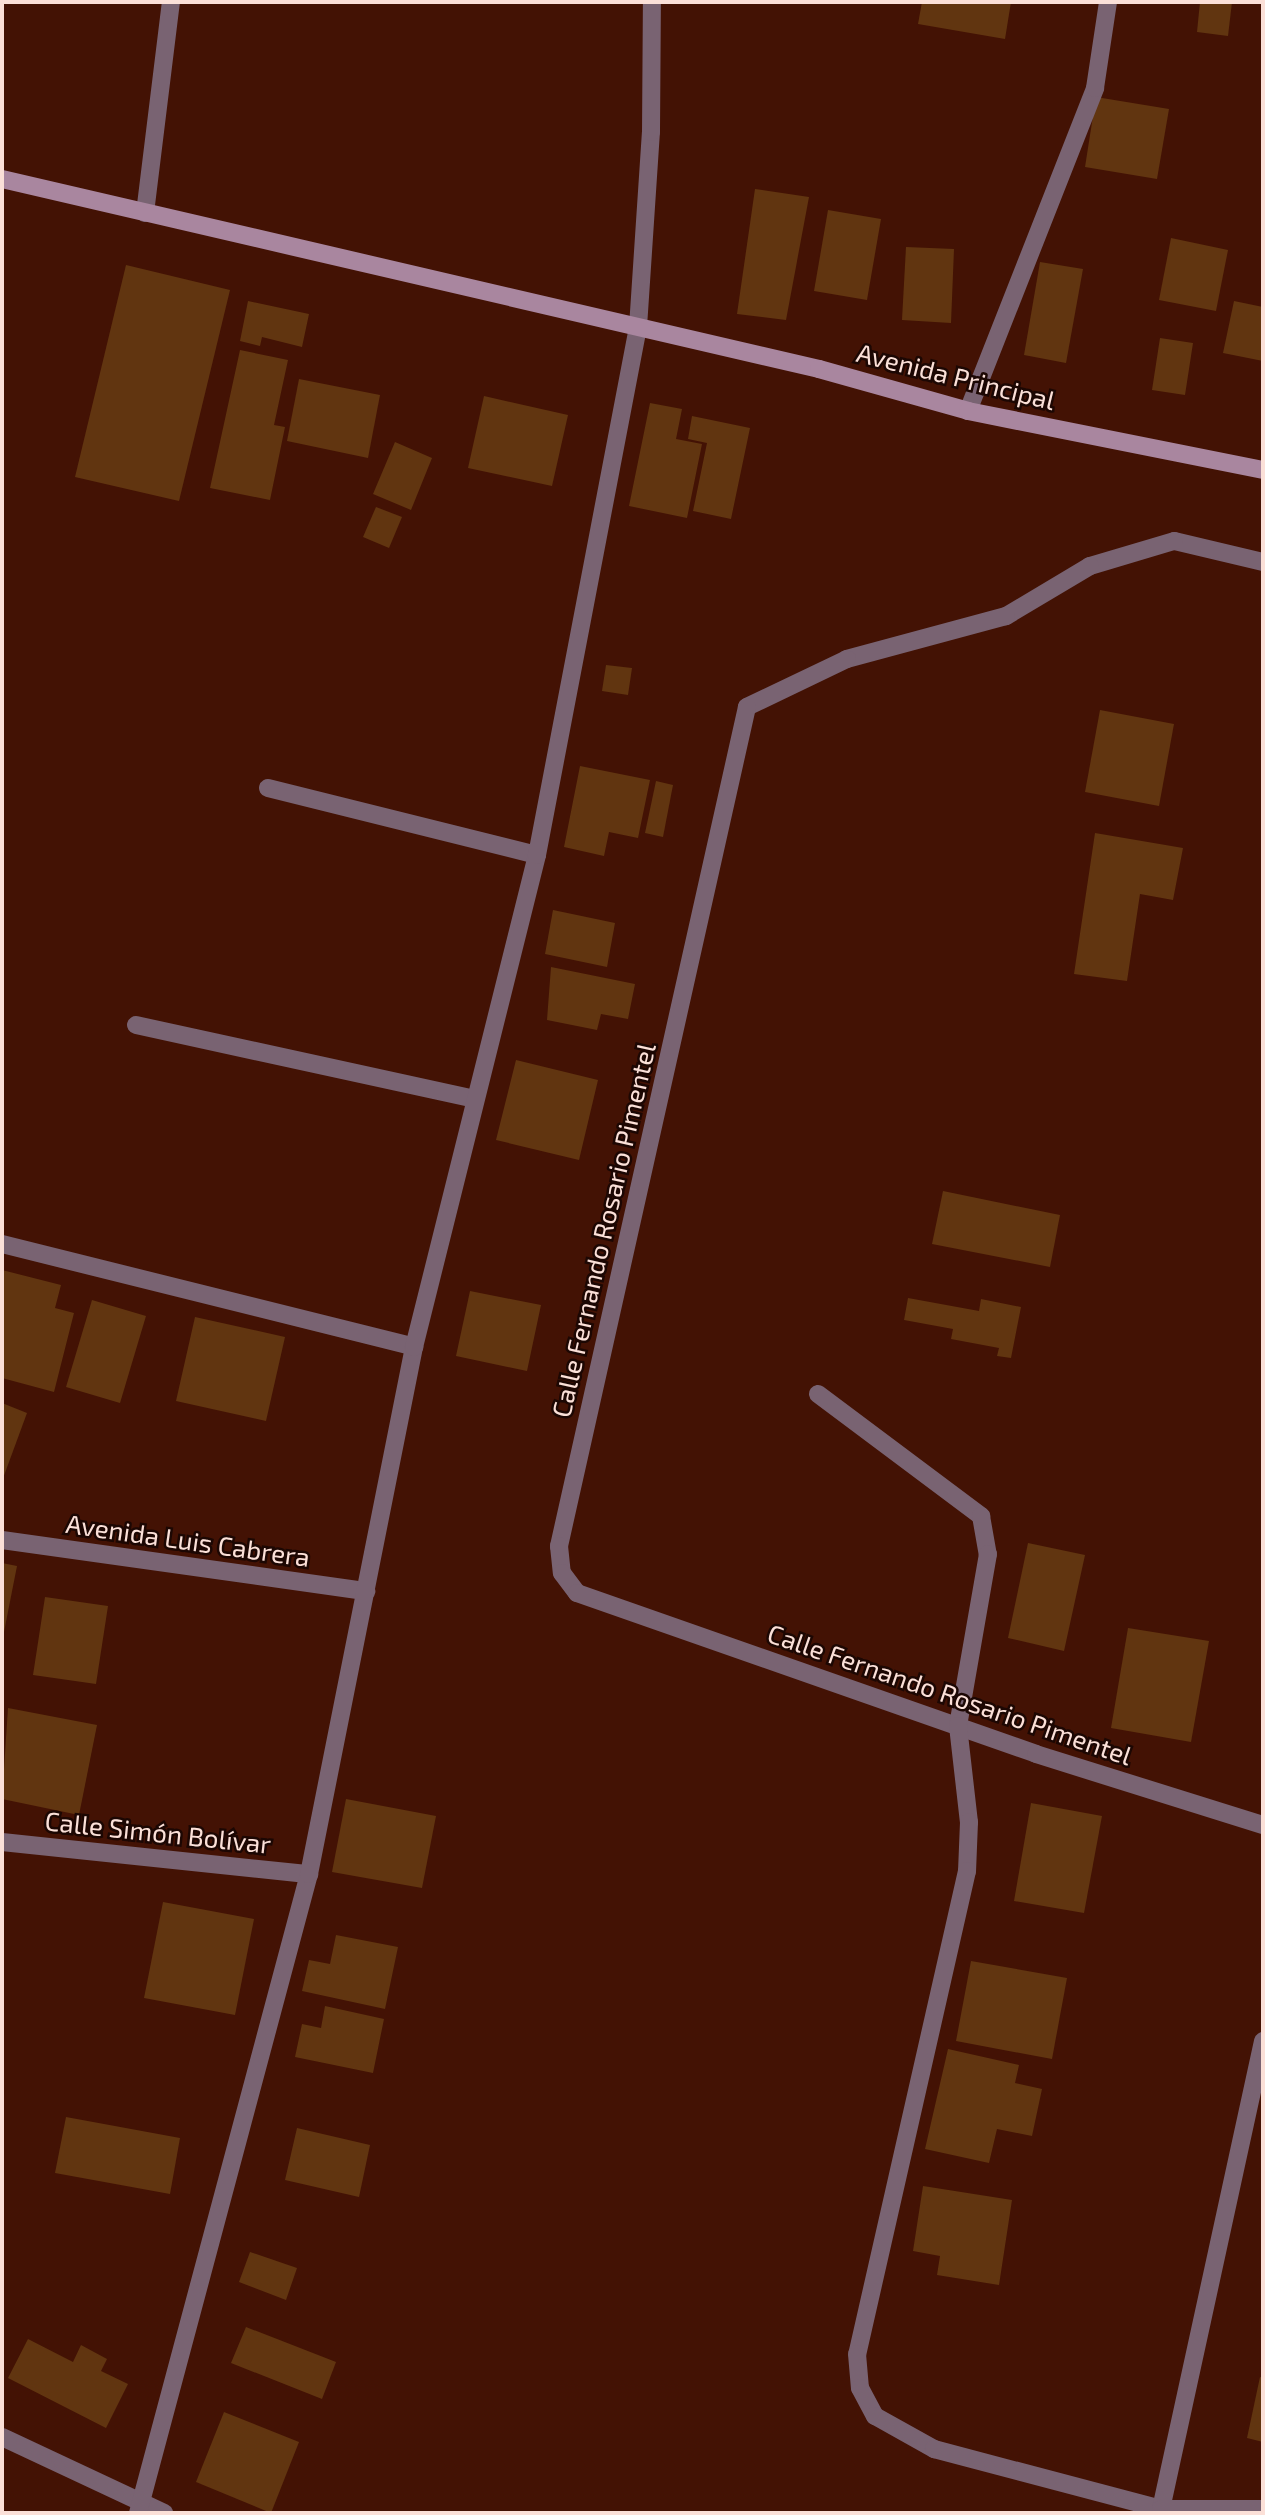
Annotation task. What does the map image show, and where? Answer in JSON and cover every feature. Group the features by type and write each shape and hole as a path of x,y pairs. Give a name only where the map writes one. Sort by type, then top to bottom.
{"main road":[{"name":"Avenida Principal","path":"2,179 819,369 968,411 1263,470"}],"street":[{"path":"145,213 171,2"},
{"path":"140,2508 309,1874 414,1348 537,855 638,327 651,132 652,2"},
{"path":"968,411 1095,88 1108,2"},
{"name":"Calle Fernando Rosario Pimentel","path":"1263,562 1174,541 1090,566 1006,616 847,659 747,707 559,1546 562,1573 577,1593 958,1726 1263,1825"},
{"path":"268,788 537,855"},
{"path":"136,1025 475,1099"},
{"path":"2,1244 414,1348"},
{"path":"818,1394 981,1516 988,1554 958,1726 969,1822 967,1871 858,2354 860,2389 875,2416 934,2449 1161,2509 1263,2509"},
{"name":"Avenida Luis Cabrera","path":"2,1540 366,1591"},
{"name":"Calle Simón Bolívar","path":"2,1842 309,1874"},
{"path":"1161,2509 1263,2041"},
{"path":"2,2437 140,2508 164,2513"}],"building":[{"path":"922,2 1011,2 1005,39 918,24"},
{"path":"1200,2 1232,2 1228,36 1197,32"},
{"path":"1096,97 1169,109 1157,179 1085,167"},
{"path":"755,189 809,197 786,320 737,314"},
{"path":"828,210 881,219 867,300 814,291"},
{"path":"1171,238 1228,250 1216,311 1159,300"},
{"path":"906,247 954,249 951,323 902,320"},
{"path":"1040,262 1083,269 1066,363 1024,355"},
{"path":"126,265 230,290 179,501 75,477"},
{"path":"248,301 309,314 302,347 262,337 260,346 240,341"},
{"path":"1234,301 1263,307 1263,361 1223,353"},
{"path":"1160,338 1193,343 1185,395 1152,390"},
{"path":"240,350 288,360 274,425 285,427 270,500 210,488"},
{"path":"299,379 380,395 368,458 287,441"},
{"path":"484,396 568,415 552,486 468,468"},
{"path":"650,403 682,409 676,439 702,444 687,518 629,506"},
{"path":"692,416 750,428 731,519 693,511 707,443 688,439"},
{"path":"395,442 432,458 411,510 373,494"},
{"path":"376,507 402,517 389,548 363,537"},
{"path":"606,665 632,668 628,695 602,691"},
{"path":"1100,710 1174,724 1159,806 1085,792"},
{"path":"580,766 650,780 638,838 609,832 604,856 564,847"},
{"path":"656,781 673,785 663,837 645,833"},
{"path":"1095,833 1183,848 1173,900 1140,894 1127,981 1074,974"},
{"path":"553,910 615,923 607,967 545,954"},
{"path":"551,967 635,984 628,1019 601,1014 597,1030 547,1020"},
{"path":"516,1060 598,1080 579,1160 496,1140"},
{"path":"943,1191 1060,1215 1050,1267 932,1244"},
{"path":"2,1270 61,1285 55,1308 74,1313 54,1392 2,1378"},
{"path":"470,1291 541,1305 527,1371 456,1356"},
{"path":"908,1298 979,1311 981,1299 1021,1307 1011,1358 997,1356 999,1348 951,1339 953,1329 904,1320"},
{"path":"92,1300 146,1316 120,1403 66,1387"},
{"path":"195,1317 285,1337 266,1421 176,1401"},
{"path":"2,1403 27,1413 2,1481"},
{"path":"1028,1543 1085,1555 1064,1651 1008,1638"},
{"path":"2,1563 17,1566 3,1637 2,1636"},
{"path":"45,1597 108,1606 96,1684 33,1675"},
{"path":"1128,1628 1209,1641 1191,1742 1111,1728"},
{"path":"8,1708 97,1725 79,1815 2,1799"},
{"path":"346,1799 436,1816 422,1888 332,1872"},
{"path":"1031,1803 1102,1816 1084,1913 1014,1901"},
{"path":"163,1902 254,1919 235,2015 144,1998"},
{"path":"336,1935 398,1947 385,2009 302,1991 309,1960 330,1964"},
{"path":"971,1961 1067,1978 1052,2059 956,2041"},
{"path":"325,2006 384,2019 373,2073 295,2057 302,2024 321,2028"},
{"path":"948,2049 1019,2065 1015,2083 1042,2089 1032,2136 997,2129 989,2163 925,2149"},
{"path":"66,2117 180,2138 170,2194 55,2173"},
{"path":"297,2128 370,2145 359,2197 285,2180"},
{"path":"923,2186 1012,2200 999,2285 937,2275 940,2256 913,2251"},
{"path":"250,2252 297,2268 286,2300 239,2282"},
{"path":"246,2327 336,2362 322,2399 231,2363"},
{"path":"28,2339 73,2362 81,2345 107,2359 101,2371 128,2384 106,2428 8,2378"},
{"path":"1260,2377 1263,2378 1263,2442 1247,2438"},
{"path":"224,2412 299,2442 271,2513 196,2482"}]}
